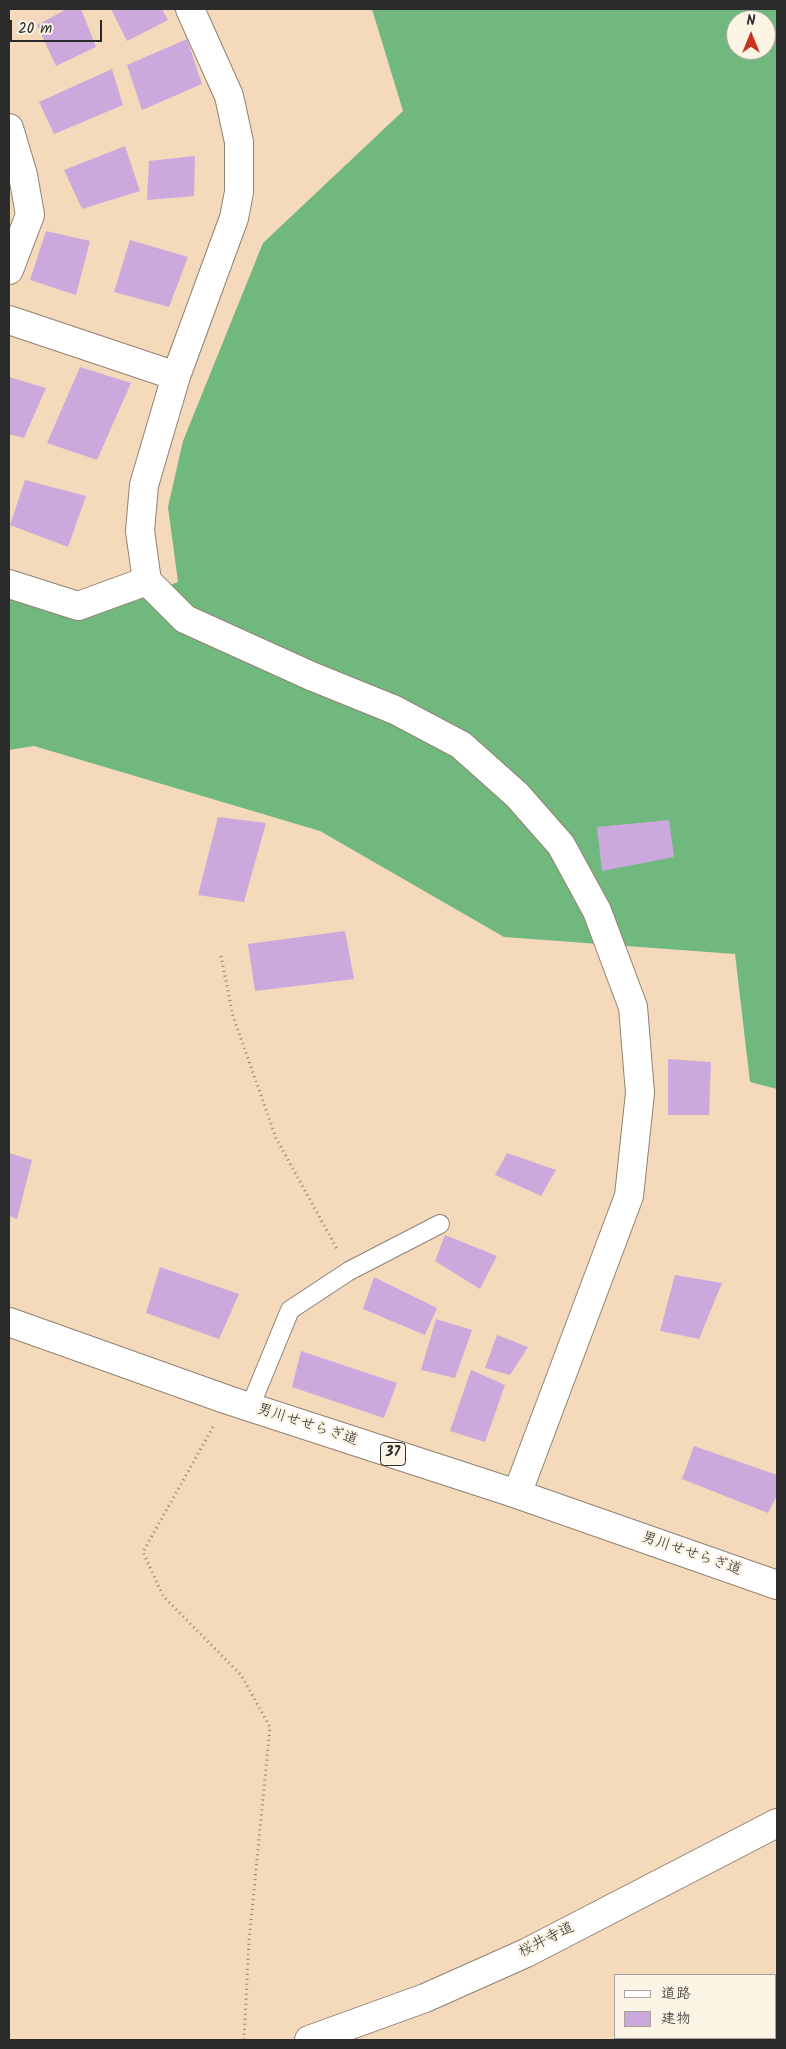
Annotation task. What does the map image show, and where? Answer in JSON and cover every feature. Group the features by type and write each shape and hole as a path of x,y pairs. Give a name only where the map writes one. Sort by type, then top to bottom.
{"street":[{"path":"190,9 229,96 239,142 239,192 234,218 176,376 144,485 140,531 147,581 185,619 311,676 395,710 461,745 517,795 561,845 597,911 633,1007 640,1094 628,1196 516,1494"},
{"path":"9,128 23,175 30,215 9,270"},
{"path":"9,320 176,376"},
{"path":"9,584 78,606 147,581"},
{"name":"男川せせらぎ道","path":"9,1322 239,1404 516,1494 777,1585"},
{"name":"桜井寺道","path":"309,2040 425,1998 526,1953 777,1823"}],"lane":[{"path":"239,1404 290,1310 349,1271 440,1224"}],"path":[{"path":"221,956 233,1016 276,1138 349,1271"},
{"path":"239,1404 143,1552 163,1596 241,1675 270,1727 249,1941 244,2040"}],"green space":[{"path":"372,9 777,9 777,1089 750,1082 735,954 504,937 320,831 34,746 9,750 9,594 83,618 178,582 168,507 183,441 263,243 403,111"}],"building":[{"path":"67,9 81,9 96,47 56,66 37,25"},
{"path":"111,9 162,9 168,20 127,41"},
{"path":"187,39 202,84 142,110 127,65"},
{"path":"112,69 123,105 54,134 39,102"},
{"path":"125,146 140,191 82,209 64,170"},
{"path":"195,156 194,196 147,200 149,161"},
{"path":"46,231 90,241 76,295 30,280"},
{"path":"130,240 188,257 169,307 114,292"},
{"path":"80,367 131,383 97,460 47,443"},
{"path":"9,377 46,388 24,438 9,434"},
{"path":"25,480 86,496 68,547 10,525"},
{"path":"218,817 266,823 244,902 198,895"},
{"path":"669,820 674,857 602,871 597,827"},
{"path":"345,931 354,979 255,991 248,944"},
{"path":"668,1059 711,1062 709,1115 668,1115"},
{"path":"9,1153 32,1160 17,1219 9,1216"},
{"path":"507,1153 556,1170 541,1196 495,1175"},
{"path":"445,1235 497,1256 480,1289 435,1261"},
{"path":"160,1267 239,1294 219,1339 146,1313"},
{"path":"675,1275 722,1283 699,1339 660,1331"},
{"path":"374,1277 437,1308 425,1335 363,1309"},
{"path":"436,1319 472,1330 455,1378 421,1370"},
{"path":"497,1335 528,1347 510,1375 485,1368"},
{"path":"301,1351 397,1383 384,1418 292,1387"},
{"path":"471,1370 505,1385 485,1442 450,1431"},
{"path":"694,1446 777,1475 777,1495 768,1513 682,1479"}]}
